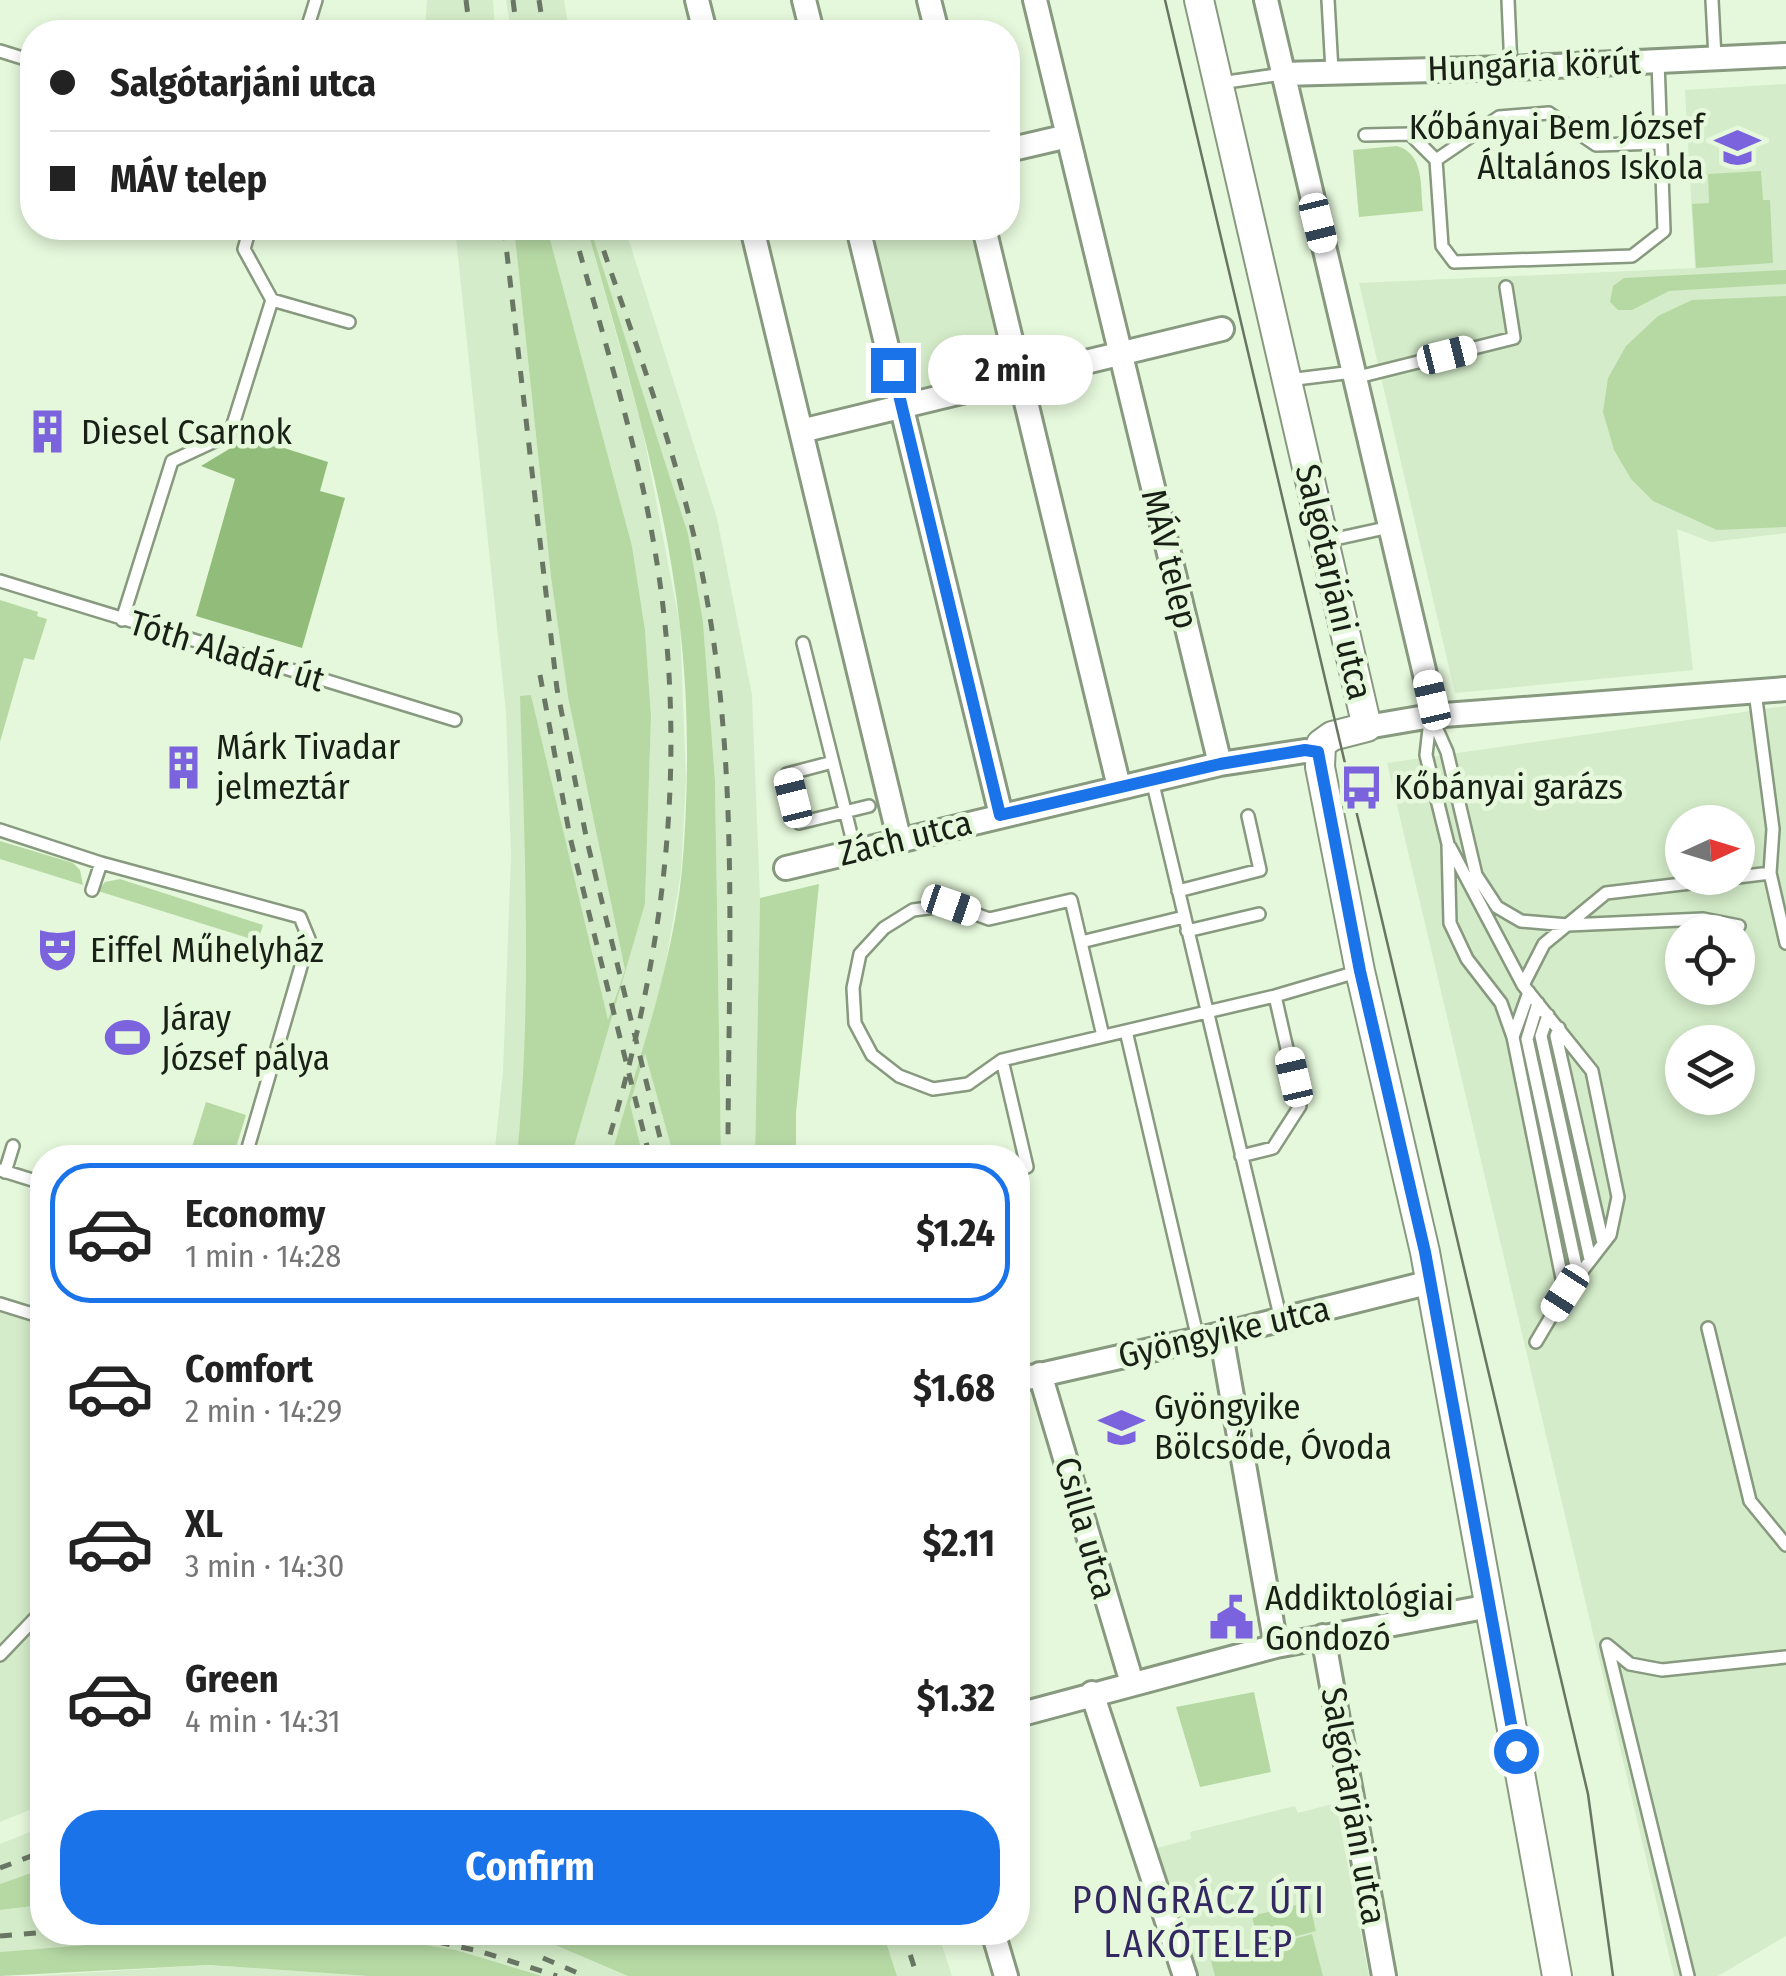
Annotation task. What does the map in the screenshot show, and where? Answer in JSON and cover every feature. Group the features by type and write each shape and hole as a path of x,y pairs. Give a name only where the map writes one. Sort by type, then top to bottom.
{"street":[{"name":"MÁV telep","path":"1036,0 1220,764"},
{"name":"Salgótarjáni utca","path":"1199,0 1367,727 1332,736 1321,744 1318,752"},
{"name":"Salgótarjáni utca","path":"1266,0 1432,700 1431,716"},
{"name":"Hungária körút","path":"1282,74 1786,55"},
{"path":"1020,147 1068,136"},
{"path":"755,240 899,838"},
{"path":"861,240 1000,815"},
{"path":"987,240 1119,787"},
{"path":"800,430 1222,329"},
{"path":"1367,727 1431,716 1786,689"},
{"name":"Zách utca","path":"786,868 1220,764 1305,750 1318,752"},
{"path":"1318,752 1360,971 1431,1282 1557,1976"},
{"name":"Gyöngyike utca","path":"1030,1377 1431,1282"},
{"path":"1209,1337 1276,1646"},
{"name":"Csilla utca","path":"1030,1380 1132,1683"},
{"name":"Salgótarjáni utca","path":"1030,1711 1276,1646 1490,1606"},
{"name":"Salgótarjáni utca","path":"1324,1636 1384,1976"},
{"path":"1092,1693 1185,1976"},
{"path":"996,1945 1006,1976"}],"lane":[{"path":"1328,0 1332,70"},
{"path":"1508,0 1512,68"},
{"path":"1712,0 1715,58"},
{"path":"1365,135 1410,134 1436,160 1442,246 1454,262 1632,256 1664,231 1658,61"},
{"path":"1220,83 1282,74"},
{"path":"1436,160 1499,117 1550,113 1596,145 1660,143"},
{"path":"247,240 244,250 272,300 349,322"},
{"path":"1288,380 1354,375 1514,338 1506,286"},
{"path":"122,620 172,462 230,434 272,300"},
{"path":"1324,541 1390,527"},
{"name":"Tóth Aladár út","path":"0,581 455,720"},
{"path":"803,643 855,850"},
{"path":"1755,692 1773,829 1770,873 1786,943"},
{"path":"1431,716 1426,756 1448,844 1450,922 1467,959 1501,1002 1514,1037 1565,1293"},
{"path":"1431,716 1446,752 1476,875 1497,907 1521,921 1568,925 1665,921"},
{"path":"832,762 786,774 799,823 869,806"},
{"path":"1152,780 1281,1320"},
{"path":"1178,891 1260,870 1248,816"},
{"path":"0,830 100,864 300,917 310,939 249,1145"},
{"path":"1448,844 1526,988 1592,1071 1618,1197 1610,1235 1565,1293 1536,1342"},
{"path":"92,890 100,864"},
{"path":"1755,875 1770,873"},
{"path":"1514,1037 1526,988 1544,944 1606,893 1665,886"},
{"path":"1103,1036 1071,900 989,919 951,905 913,910 884,928 860,954 853,988 855,1023 872,1055 899,1076 934,1089 968,1084 1002,1060 1275,996 1360,971"},
{"path":"1081,942 1259,914"},
{"path":"1241,1156 1272,1148 1300,1106 1275,996"},
{"path":"1538,1003 1527,1039 1578,1275"},
{"path":"1548,1015 1541,1036 1590,1259"},
{"path":"1559,1028 1556,1036 1603,1243"},
{"path":"1126,1031 1209,1337"},
{"path":"1002,1060 1022,1145"},
{"path":"13,1146 3,1171 30,1179"},
{"path":"0,1304 30,1313"},
{"path":"1708,1328 1750,1501 1786,1545"},
{"path":"0,1655 30,1624"},
{"path":"1688,1976 1608,1645 1630,1664 1662,1670 1786,1657"}],"shaded area":[{"path":"427,0 493,0 494,20 426,20"},
{"path":"506,0 564,0 567,20 509,20"},
{"path":"1786,84 1786,533 1711,542 1677,529 1693,670 1455,693 1359,283 1695,268 1685,90"},
{"path":"1397,146 1406,150 1417,164 1423,211 1359,217 1353,150"},
{"path":"1761,171 1763,200 1770,200 1773,263 1696,268 1692,204 1709,203 1708,174"},
{"path":"456,240 515,240 551,577 568,697 625,970 645,904 651,716 645,630 632,546 550,240 590,240 642,427 680,626 686,779 681,872 666,963 615,1145 574,1145 621,985 608,1022 531,695 525,1071 518,1145 495,1145 503,1072 511,856 506,712"},
{"path":"515,240 550,240 632,546 645,630 651,716 645,904 575,1145 518,1145 526,985 520,696 531,695 608,1020 625,970 568,697 551,577"},
{"path":"590,240 594,240 688,534 703,622 715,780 721,1145 671,1145 645,1053 630,1104 640,1145 614,1145 670,943 682,870 686,809 680,627 664,526"},
{"path":"593,240 629,240 717,518 752,695 760,898 755,1145 721,1145 715,780 703,622"},
{"path":"867,240 981,240 1013,374 905,400"},
{"path":"1786,270 1786,284 1669,291 1632,310 1618,310 1610,302 1613,286 1624,278"},
{"path":"1786,296 1786,527 1717,530 1653,501 1631,479 1614,450 1603,412 1608,378 1626,346 1658,316 1692,300"},
{"path":"0,600 38,612 37,616 47,619 34,660 24,658 0,742"},
{"name":"Kőbányai garázs","path":"1786,706 1786,1936 1718,1976 1674,1976 1387,763"},
{"path":"0,841 73,863 80,870 83,885 0,859"},
{"path":"120,879 263,925 258,941 98,891 105,882"},
{"path":"819,884 796,1145 755,1145 760,898"},
{"path":"645,1051 671,1145 640,1145 629,1104"},
{"path":"206,1102 246,1115 237,1145 193,1145"},
{"path":"0,1307 30,1316 30,1810 0,1822"},
{"path":"1254,1692 1271,1772 1200,1787 1176,1707"},
{"path":"1336,1803 1369,1976 1196,1976 1153,1849 1191,1839 1190,1832 1295,1806 1298,1813"},
{"path":"30,1832 30,1873 0,1884 0,1844"},
{"path":"30,1873 30,1906 0,1910 0,1884"},
{"path":"1309,1902 1316,1931 1259,1946 1252,1916"},
{"path":"30,1906 30,1945 86,1945 0,1952 0,1910"},
{"path":"1312,1934 1323,1976 1215,1976 1211,1961"},
{"path":"86,1945 425,1945 456,1950 542,1976 368,1976 209,1965 0,1976 0,1952"},
{"path":"425,1945 555,1945 628,1976 542,1976 456,1950"},
{"path":"555,1945 887,1945 897,1976 628,1976"},
{"path":"887,1945 942,1945 952,1976 897,1976"},
{"path":"209,1965 368,1976 34,1976"}],"green space":[{"path":"249,437 328,462 320,491 345,498 302,648 196,616 235,479 201,466"}],"tram line":[{"path":"1165,0 1588,1794 1613,1976"}],"railway":[{"path":"466,0 468,20"},
{"path":"513,0 516,20"},
{"path":"539,0 542,20"},
{"path":"505,240 557,689 587,841 662,1145"},
{"path":"576,240 639,469 655,551 670,705 670,781 656,933 642,1008 607,1145"},
{"path":"600,240 683,493 704,583 715,654 723,726 729,869 728,1145"},
{"path":"540,675 570,837 647,1145"},
{"path":"0,1868 30,1857"},
{"path":"0,1936 30,1933"},
{"path":"451,1945 557,1976"},
{"path":"907,1945 917,1976"},
{"path":"543,1958 585,1976"}],"place":[{"name":"Kőbányai Bem József Általános Iskola","path":"1737,147"},
{"name":"Diesel Csarnok","path":"48,432"},
{"name":"Márk Tivadar jelmeztár","path":"183,767"},
{"name":"Kőbányai garázs","path":"1361,787"},
{"name":"Eiffel Műhelyház","path":"57,950"},
{"name":"Járay József pálya","path":"128,1038"},
{"name":"Gyöngyike Bölcsőde, Óvoda","path":"1121,1427"},
{"name":"Addiktológiai Gondozó","path":"1232,1618"}],"district":[{"name":"PONGRÁCZ ÚTI LAKÓTELEP","path":"1199,1922"}],"route":[{"path":"893,370 1000,815 1220,764 1305,750 1318,752 1360,971 1425,1252 1516,1751"}]}
